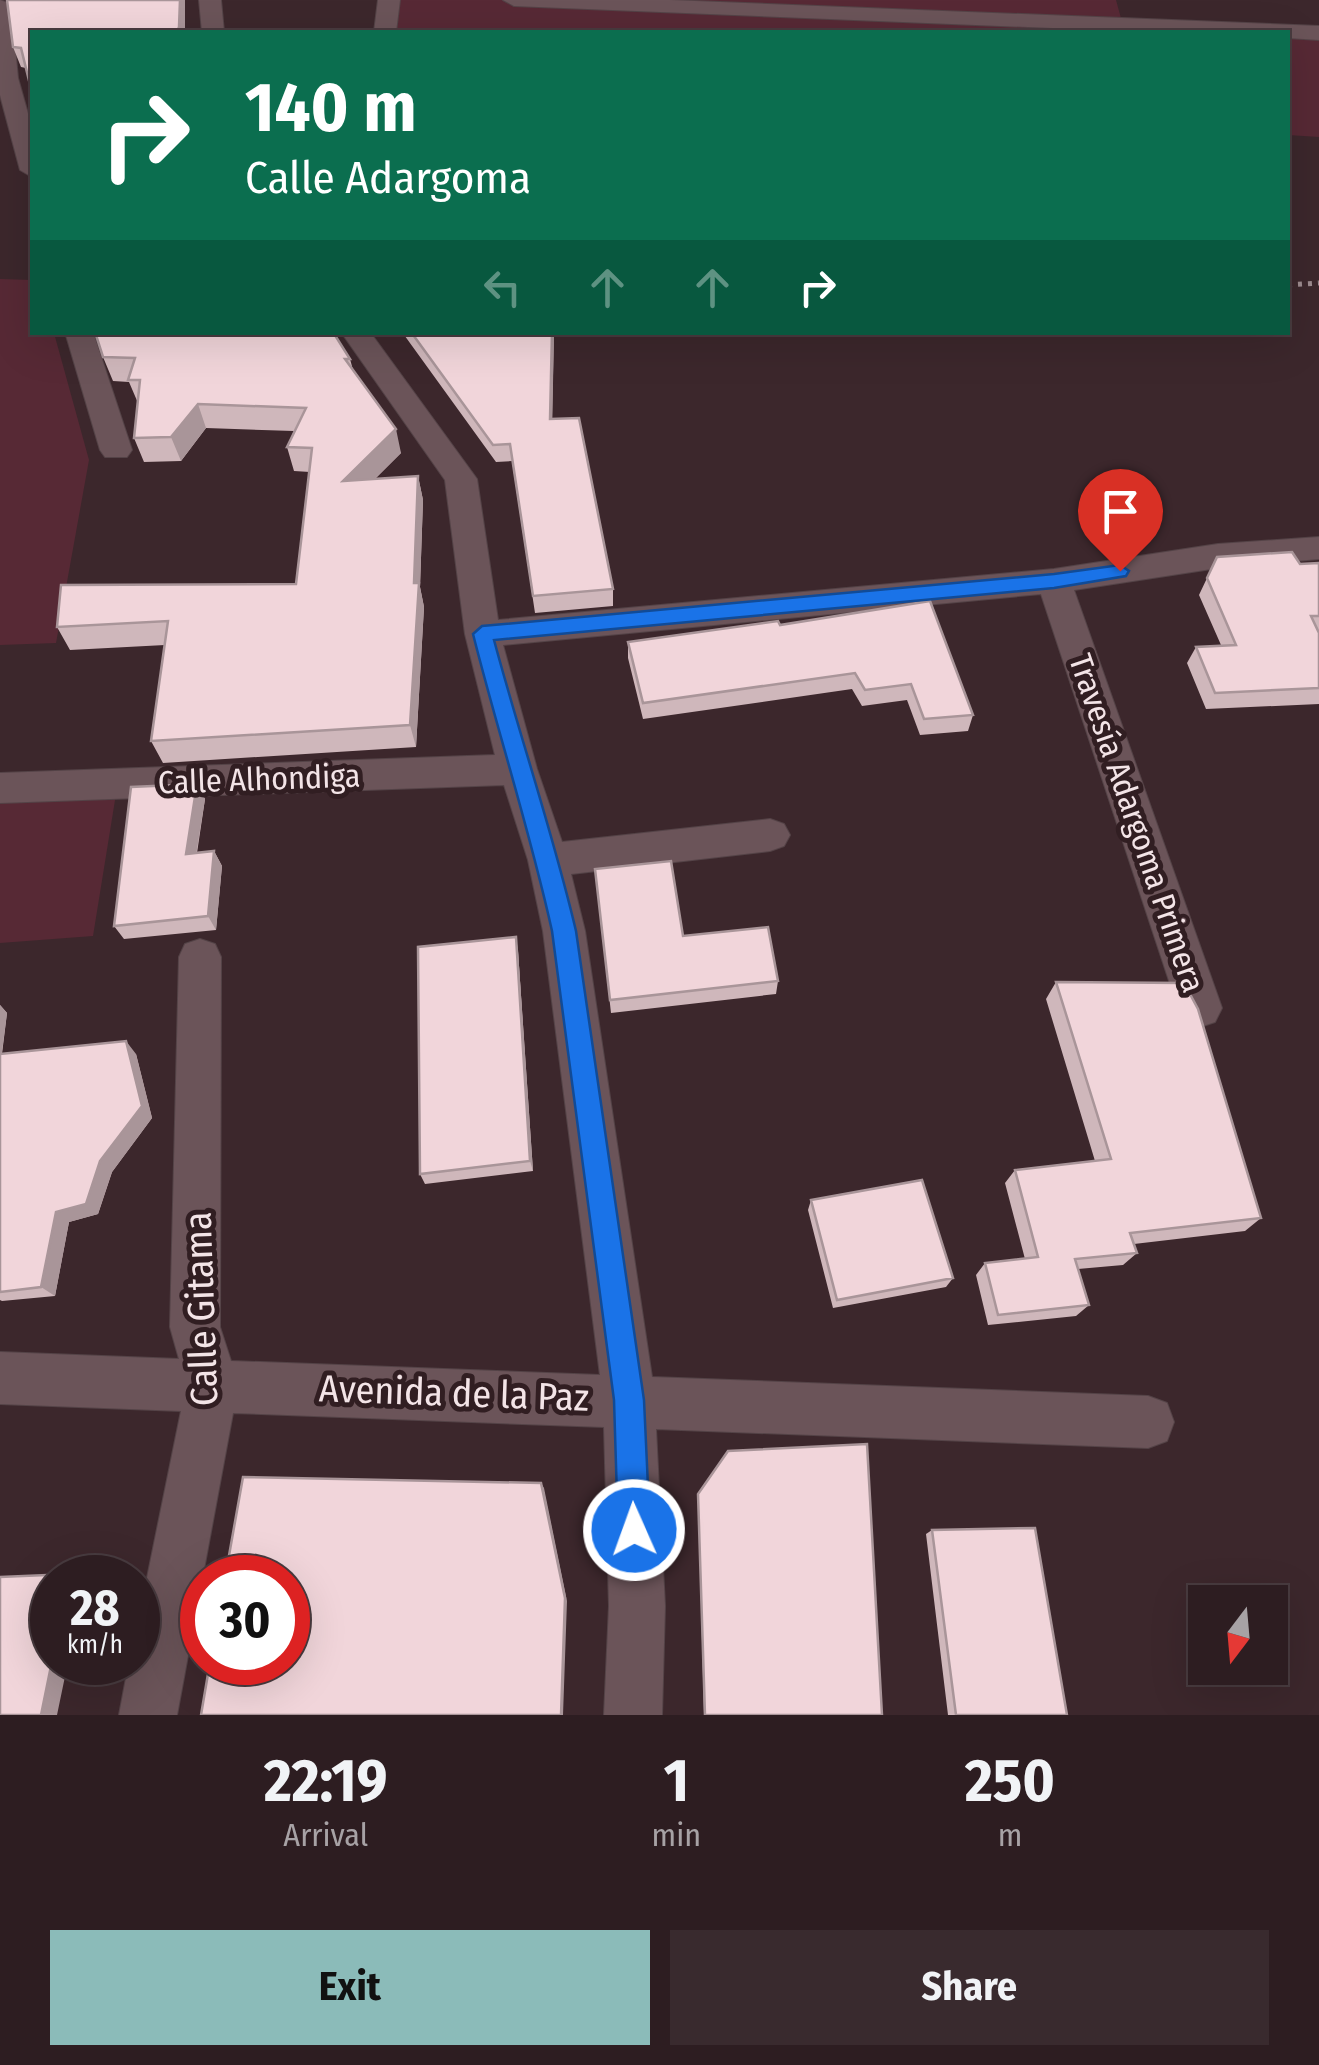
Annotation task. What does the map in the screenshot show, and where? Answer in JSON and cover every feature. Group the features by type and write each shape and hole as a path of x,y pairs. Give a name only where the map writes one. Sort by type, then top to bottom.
{"street":[{"path":"210,0 213,30"},
{"path":"386,30 389,0"},
{"path":"514,0 1229,30"},
{"path":"0,4 30,160"},
{"path":"687,30 688,6"},
{"path":"1290,33 1319,34"},
{"path":"81,335 116,450"},
{"path":"358,335 461,479 482,634 518,769 548,860 564,931 629,1400 637,1606 634,1715"},
{"path":"482,634 1054,581 1218,556 1317,554"},
{"name":"Travesía Adargoma Primera","path":"1054,581 1200,1008"},
{"name":"Calle Alhondiga","path":"0,788 518,769"},
{"path":"548,860 770,834"},
{"name":"Calle Gitama","path":"148,1715 212,1384 195,1328 200,957"},
{"name":"Avenida de la Paz","path":"0,1378 1148,1422"}],"path":[{"path":"1290,284 1319,283"}],"shaded area":[{"path":"396,0 1116,0 1122,22 1280,30 395,30"},
{"path":"1290,31 1319,32 1319,137 1290,135"},
{"path":"0,279 30,280 30,335 55,335 89,460 56,643 0,645"},
{"path":"116,794 93,936 0,943 0,798"}],"building":[{"path":"7,0 180,0 178,30 30,30 30,85 21,48 13,47"},
{"path":"96,335 335,335 350,359 345,359 396,429 343,481 418,476 414,583 419,583 410,725 151,741 168,621 57,627 61,585 296,584 312,448 287,447 306,408 198,404 171,437 134,438 140,380 128,380 135,358 103,357"},
{"path":"413,335 552,335 550,419 579,418 613,589 533,596 510,444 493,445"},
{"path":"1292,552 1300,564 1319,563 1319,616 1311,616 1319,633 1319,688 1215,693 1196,647 1236,645 1207,578 1217,557"},
{"path":"930,601 973,715 924,719 911,684 865,690 855,673 643,703 628,642 778,621 780,625"},
{"path":"197,784 186,854 214,851 208,916 114,926 131,787"},
{"path":"671,861 683,936 768,927 778,981 610,1000 595,869"},
{"path":"516,937 530,1161 420,1174 418,947"},
{"path":"1056,982 1184,983 1198,1009 1261,1218 1130,1233 1137,1253 1075,1259 1089,1305 998,1315 985,1263 1038,1257 1015,1170 1111,1159"},
{"path":"126,1041 142,1106 100,1161 86,1204 56,1212 41,1287 0,1292 0,1054"},
{"path":"922,1180 953,1278 837,1300 811,1200"},
{"path":"867,1444 882,1715 705,1715 698,1494 728,1451"},
{"path":"243,1477 541,1483 565,1598 561,1715 201,1715 206,1685 310,1685 310,1555 229,1555"},
{"path":"1035,1528 1067,1715 956,1715 932,1530"},
{"path":"30,1576 30,1685 47,1685 41,1715 0,1715 0,1577"}],"route":[{"path":"634,1530 629,1400 564,931 548,860 518,769 482,634 1054,581 1120,571"}]}
